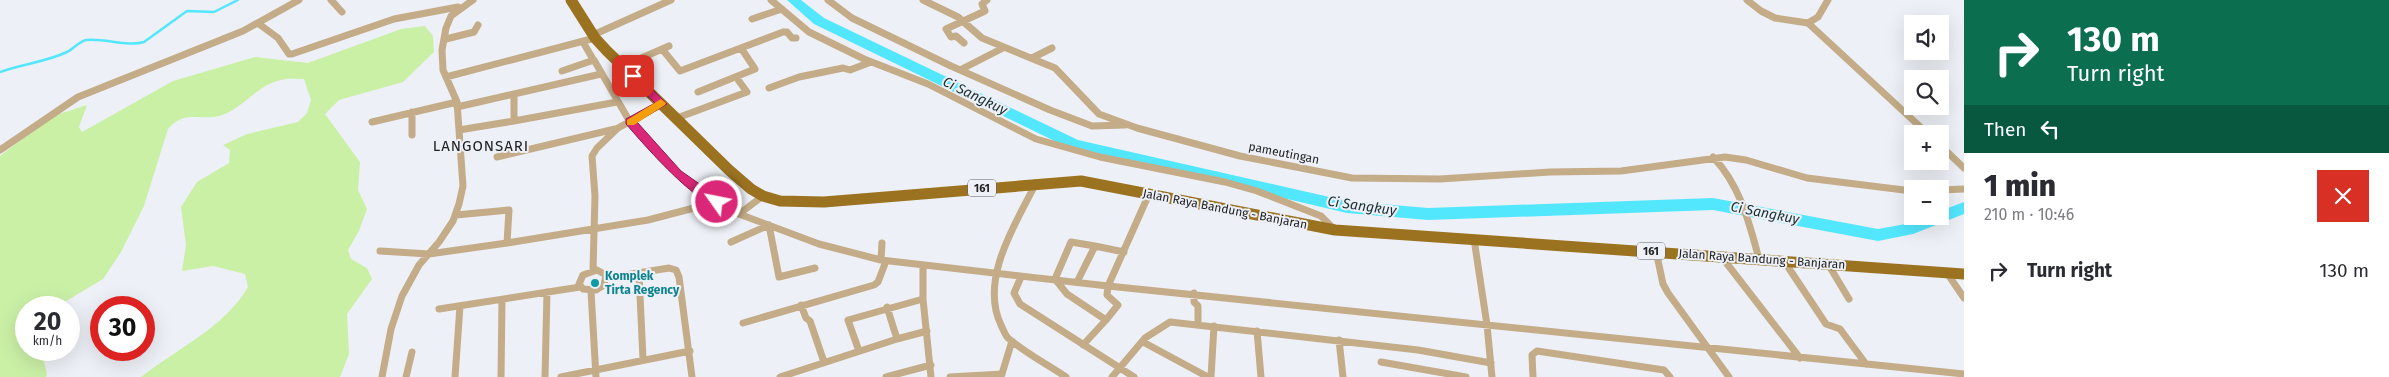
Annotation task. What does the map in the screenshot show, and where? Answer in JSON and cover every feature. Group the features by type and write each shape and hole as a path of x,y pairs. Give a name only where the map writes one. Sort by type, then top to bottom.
{"main road":[{"name":"Jalan Raya Bandung - Banjaran","path":"571,0 594,36 729,170 763,196 780,201 798,203 1081,181 1275,220 1335,230 1964,274"}],"street":[{"path":"0,150 67,102 91,90 259,24 300,0"},
{"path":"331,0 342,12"},
{"path":"382,377 391,330 402,296 411,276 446,233 456,214 463,186 457,105 442,62 448,22 461,7 473,0"},
{"path":"446,77 583,42 671,0"},
{"path":"771,0 809,32 871,62 928,84 1036,139 1100,157 1226,182 1257,191 1321,216 1335,230"},
{"path":"828,0 852,18 960,70 1050,110 1092,126 1125,124"},
{"name":"pameutingan","path":"923,0 962,20 975,34 1003,48 1055,68 1099,114 1125,124 1240,156 1352,178 1440,179 1550,172 1621,171 1725,156 1746,160 1807,178 1904,190"},
{"path":"964,43 956,36 951,36 946,29 985,11 982,4 988,0"},
{"path":"1747,0 1768,16 1783,21 1808,23 1818,17 1828,0"},
{"path":"259,24 278,38 289,54 292,54 394,19 461,7"},
{"path":"752,19 782,9"},
{"path":"1808,23 1918,125"},
{"path":"446,39 474,32 478,26"},
{"path":"662,49 680,71 783,32 796,38"},
{"path":"583,42 630,122 678,174 717,202 739,214 819,244 883,261 923,267 1055,279 1866,364 1935,374 1964,374"},
{"path":"623,66 669,46"},
{"path":"698,92 755,69 741,48"},
{"path":"960,70 1003,48"},
{"path":"1032,58 1052,48"},
{"path":"562,71 594,61"},
{"path":"769,88 799,77 843,68 850,70 871,62"},
{"path":"372,122 412,112 514,95 602,74"},
{"path":"677,118 747,92 736,77"},
{"path":"514,95 514,121"},
{"path":"459,130 617,102"},
{"path":"497,157 618,128 662,104"},
{"path":"412,112 412,135"},
{"path":"593,270 592,156 597,148 618,128"},
{"path":"1949,154 1964,168"},
{"path":"1713,157 1721,164 1740,198 1759,259"},
{"path":"1036,183 996,274 993,295 1002,328 1012,341 1066,377"},
{"path":"1949,190 1964,189"},
{"path":"1083,345 1118,306 1107,295 1108,286 1149,194"},
{"path":"739,214 763,196"},
{"path":"380,252 429,254 507,244 661,217 716,200 717,202"},
{"path":"456,214 509,210 507,244"},
{"path":"731,242 768,226"},
{"path":"768,226 779,277 815,268"},
{"path":"1474,239 1487,325 1492,377"},
{"path":"743,323 877,283 883,261 882,242"},
{"path":"1055,279 1071,243 1124,252"},
{"path":"1077,282 1095,246"},
{"path":"1656,251 1663,284 1668,293 1729,377"},
{"path":"1721,256 1800,358"},
{"path":"1784,261 1826,324 1840,329 1866,364"},
{"path":"1828,264 1849,300"},
{"path":"923,267 923,299 931,377"},
{"path":"439,309 580,287 591,291 600,288 607,278 669,268 673,269 678,274 690,351 692,377"},
{"path":"580,287 580,279 583,275 593,270 601,270 607,278"},
{"path":"1947,273 1964,298"},
{"path":"639,274 643,359"},
{"path":"1021,276 1014,293 1016,300 1134,377"},
{"path":"1055,279 1067,294 1106,320"},
{"path":"591,291 596,374"},
{"path":"545,377 547,292"},
{"path":"1194,294 1194,292 1194,302 1198,306 1198,324"},
{"path":"859,351 848,320 887,307 923,299"},
{"path":"501,377 502,300"},
{"path":"801,305 806,318 810,321 824,362"},
{"path":"456,377 460,306"},
{"path":"887,307 897,339"},
{"path":"1112,377 1143,342 1161,325 1170,322 1418,350 1491,363"},
{"path":"1143,342 1210,377 1214,326"},
{"path":"780,377 806,373 824,362 927,331"},
{"path":"1257,331 1261,377"},
{"path":"1339,340 1343,377"},
{"path":"950,377 1001,375 1012,341"},
{"path":"561,377 596,374 643,359 690,351"},
{"path":"1533,377 1532,355 1537,351 1658,368 1664,370 1670,377"},
{"path":"406,377 412,352"},
{"path":"1381,362 1466,377"},
{"path":"886,377 931,365"}],"green space":[{"path":"425,26 433,36 434,52 403,82 339,100 325,114 360,162 358,190 367,209 359,231 348,250 351,259 367,268 372,279 347,314 349,354 340,377 141,377 213,326 238,301 248,287 245,274 213,266 182,271 186,245 181,207 197,182 229,163 230,150 223,145 247,134 298,122 307,113 311,100 304,79 284,79 263,87 240,105 224,114 214,117 184,118 174,123 168,129 144,206 121,252 103,279 74,296 15,296 15,361 44,361 46,377 0,377 0,156 50,117 87,105 79,127 82,132 173,81 255,57 308,63 401,29"}],"waterway":[{"path":"0,72 59,55 86,40 131,44 144,42 187,11 214,12 238,0"},
{"name":"Ci Sangkuy","path":"793,0 819,21 1074,144 1347,207 1428,214 1713,204 1878,235 1913,228 1964,208"}],"slow traffic":[{"path":"630,123 661,103"}],"place":[{"name":"Komplek Tirta Regency","path":"595,283"}],"district":[{"name":"LANGONSARI","path":"481,146"}],"route":[{"path":"633,76 662,104 630,122 678,174 690,185 717,202"}]}
